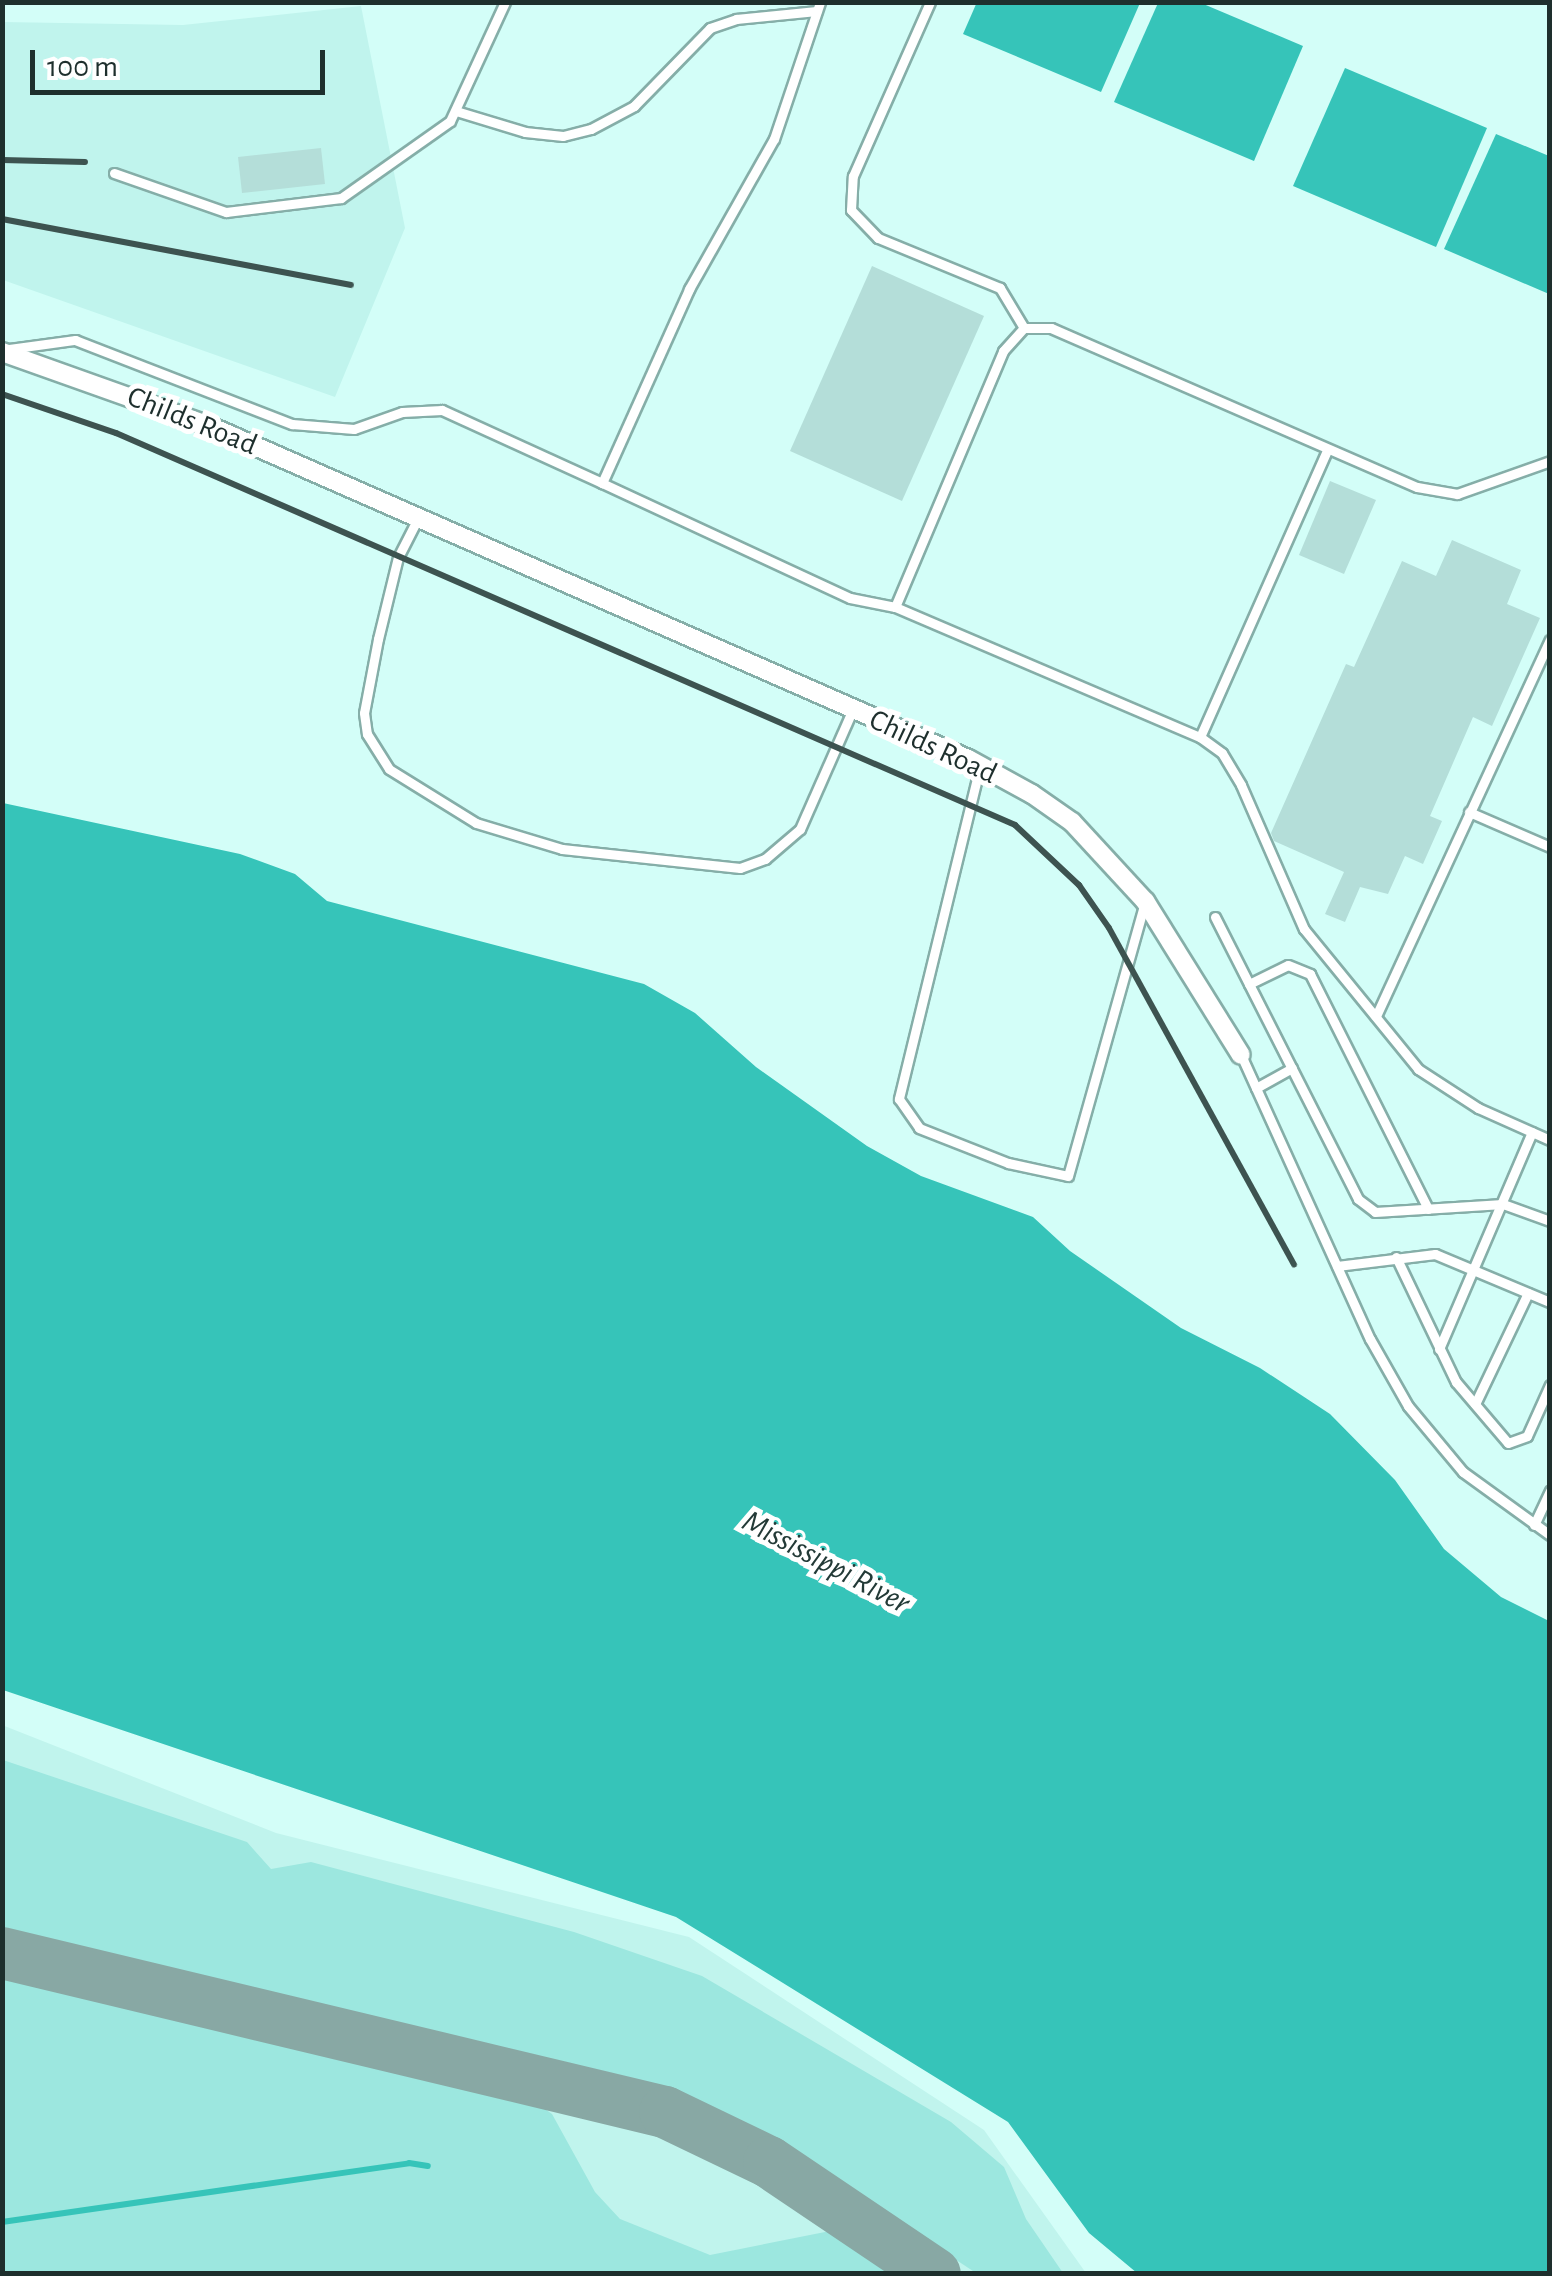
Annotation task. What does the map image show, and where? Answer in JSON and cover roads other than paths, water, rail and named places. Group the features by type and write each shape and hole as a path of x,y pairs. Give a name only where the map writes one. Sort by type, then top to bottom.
{"street":[{"name":"Childs Road","path":"2,351 207,426 416,522 980,766 1072,822 1145,901 1241,1055"}],"lane":[{"path":"114,173 226,212 327,202 456,111 505,2"},
{"path":"930,2 853,176 851,210 878,238 1000,288 1024,328"},
{"path":"456,111 525,132 562,136 591,129 634,106 710,28 819,6"},
{"path":"602,483 690,289 774,139 819,6"},
{"path":"895,606 1004,351 1024,328 1051,328 1417,488 1457,494 1550,462"},
{"path":"2,351 75,340 292,424 354,429 402,412 442,410 850,598 895,606 1200,737 1222,753 1241,785 1304,929 1418,1069 1478,1108 1550,1140"},
{"path":"1200,737 1327,451"},
{"path":"416,522 398,557 378,639 364,712 367,734 389,769 476,823 562,849 740,868 765,859 800,829 853,709"},
{"path":"1376,1016 1550,640"},
{"path":"980,766 899,1099 919,1128 1008,1163 1068,1176 1145,901"},
{"path":"1469,812 1550,847"},
{"path":"1215,917 1358,1198 1375,1212 1504,1204 1550,1222"},
{"path":"1249,984 1288,964 1310,974 1428,1209"},
{"name":"Childs Road","path":"1241,1055 1337,1266 1408,1406 1463,1472 1550,1534"},
{"path":"1256,1088 1292,1068"},
{"path":"1439,1349 1477,1271 1532,1132"},
{"path":"1337,1266 1435,1254 1550,1302"},
{"path":"1396,1257 1439,1349 1475,1404 1508,1443 1527,1436 1550,1385"},
{"path":"1475,1404 1528,1293"},
{"path":"1534,1524 1550,1491"}],"water":[{"path":"977,2 1140,3 1101,92 963,34"},
{"path":"1158,3 1201,3 1303,46 1254,161 1114,102"},
{"path":"1345,68 1487,128 1436,247 1293,186"},
{"path":"1496,134 1549,156 1549,294 1444,249"},
{"name":"Mississippi River","path":"3,803 240,854 295,874 327,901 644,984 695,1013 756,1067 867,1146 921,1176 1033,1217 1070,1251 1181,1328 1260,1368 1330,1414 1395,1480 1444,1549 1501,1597 1549,1621 1549,2273 1137,2273 1089,2233 1008,2122 676,1917 3,1690"}],"waterway":[{"path":"2,2222 409,2163 428,2166"}],"railway":[{"path":"2,160 85,162"},
{"path":"2,219 351,285"},
{"path":"2,394 116,433 1015,825 1079,885 1109,928 1294,1264"}]}
